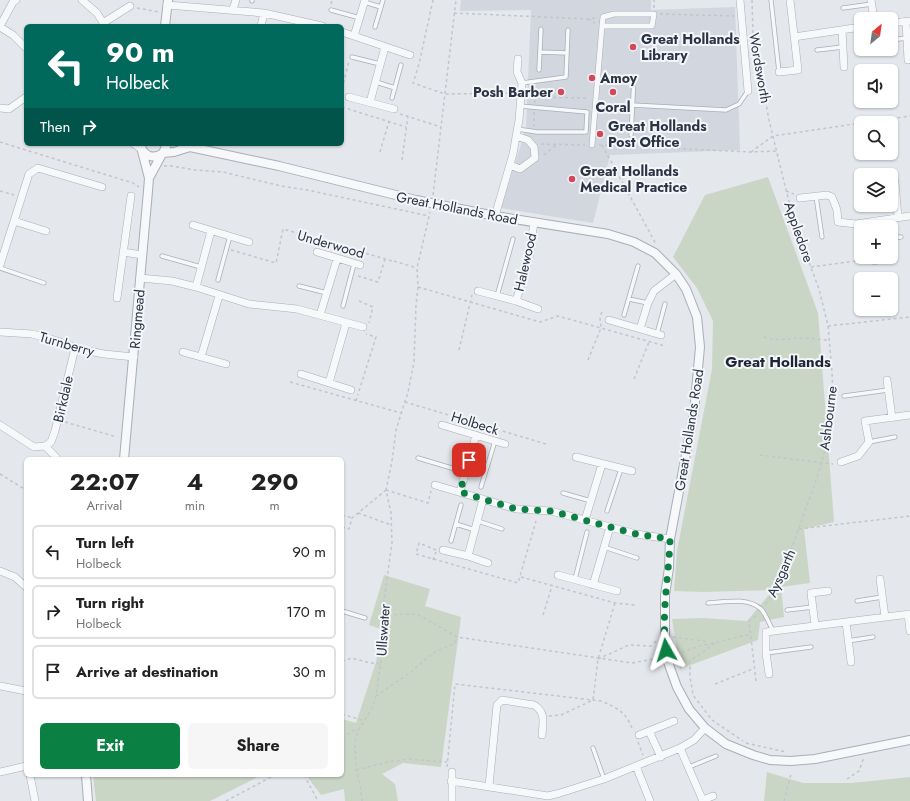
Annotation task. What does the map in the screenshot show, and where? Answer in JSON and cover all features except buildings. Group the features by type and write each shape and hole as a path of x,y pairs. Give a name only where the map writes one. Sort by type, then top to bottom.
{"street":[{"path":"16,0 13,2 0,27 13,35 24,46"},
{"path":"82,0 97,13 104,24 130,6"},
{"path":"233,10 236,0"},
{"name":"Wordsworth","path":"740,0 748,91"},
{"path":"779,72 798,70 790,0"},
{"path":"354,36 364,1"},
{"path":"165,24 168,2 264,13 313,24"},
{"path":"871,2 873,12"},
{"path":"261,24 264,13"},
{"path":"592,145 595,98 602,26 603,17 614,14 654,14 652,26 602,26"},
{"path":"898,22 908,21 908,60"},
{"path":"794,37 854,28"},
{"path":"842,30 844,67"},
{"path":"344,33 410,55"},
{"path":"370,102 385,47"},
{"path":"495,216 510,165 520,106 522,83 517,72 518,59"},
{"path":"349,97 394,109"},
{"path":"0,108 9,109 24,99"},
{"path":"510,165 520,169 535,158 534,147 528,140 516,133"},
{"name":"Ringmead","path":"149,178 167,146"},
{"name":"Great Hollands Road","path":"139,147 145,154 154,157 174,152 186,146 279,166 399,197 495,216 620,237 655,253 676,274 686,289 697,317 700,347 694,412 670,539 669,568 665,595 665,638 668,662 676,688 689,709 705,728 726,744 770,760 791,761 815,759 910,740"},
{"name":"Ringmead","path":"124,457 149,178 139,147"},
{"path":"0,267 29,174 38,168 102,187"},
{"name":"Appledore","path":"800,198 827,195 832,196 838,222 854,224"},
{"path":"117,298 131,196"},
{"path":"897,212 898,217"},
{"name":"Appledore","path":"887,220 910,216"},
{"path":"14,221 46,231"},
{"name":"Halewood","path":"516,301 529,259 534,222"},
{"path":"193,225 249,242"},
{"path":"196,287 200,267 211,230"},
{"path":"123,252 142,255"},
{"name":"Underwood","path":"317,252 357,265"},
{"name":"Underwood","path":"320,315 337,259"},
{"path":"640,329 648,303 654,291 676,274"},
{"path":"140,278 172,281 249,304 297,308 363,328"},
{"name":"Halewood","path":"478,291 516,301 538,309"},
{"path":"201,357 219,296"},
{"path":"609,320 659,335"},
{"path":"329,383 346,323"},
{"name":"Turnberry","path":"0,332 32,334 75,348 104,354 134,357"},
{"name":"Birkdale","path":"45,446 51,442 75,348"},
{"path":"183,352 226,364"},
{"path":"301,374 352,390"},
{"path":"887,380 892,418"},
{"path":"869,442 865,421 910,415"},
{"path":"0,425 34,447 45,446 56,457"},
{"name":"Holbeck","path":"442,425 505,444"},
{"name":"Holbeck","path":"460,492 476,435"},
{"name":"Ashbourne","path":"841,462 858,456 869,442"},
{"path":"576,457 632,472"},
{"path":"585,520 602,464"},
{"path":"435,485 516,509 551,511 636,534 670,539"},
{"path":"468,556 483,499"},
{"path":"594,585 610,527"},
{"path":"440,550 468,556 488,563"},
{"path":"0,571 15,577 24,584"},
{"path":"558,575 617,591"},
{"path":"880,579 885,617"},
{"path":"815,625 811,593 828,591"},
{"path":"769,674 766,652 766,632 909,614 910,631"},
{"path":"846,622 851,662"},
{"path":"0,686 24,691"},
{"path":"489,786 497,705 502,700 534,704 540,709 544,717 542,735"},
{"path":"636,734 649,731 674,721"},
{"path":"451,781 489,786 547,798 604,779 661,757 694,740 705,728"},
{"path":"649,731 661,757"},
{"path":"680,748 703,801 713,796"},
{"path":"0,772 24,766"},
{"path":"636,766 650,801"},
{"path":"450,772 452,801"},
{"path":"30,777 35,801"},
{"path":"86,777 88,801"}],"lane":[{"path":"375,27 383,0"},
{"path":"771,0 779,72"},
{"path":"364,1 381,7"},
{"path":"843,8 871,2"},
{"path":"332,10 360,18"},
{"path":"540,70 541,29"},
{"path":"522,83 566,77 568,30"},
{"path":"898,39 907,38"},
{"path":"817,50 843,47"},
{"path":"540,52 567,53"},
{"path":"352,57 380,64"},
{"path":"392,98 401,65"},
{"path":"631,135 634,77"},
{"path":"376,82 395,88"},
{"name":"Wordsworth","path":"632,105 726,110 739,104 748,91"},
{"path":"516,133 536,131 586,132 587,112 520,106"},
{"path":"816,196 822,237"},
{"path":"218,280 230,236"},
{"path":"497,296 513,239"},
{"path":"162,256 200,267"},
{"path":"343,306 351,274 357,265"},
{"path":"624,315 638,266"},
{"path":"0,267 44,283"},
{"path":"299,286 327,293"},
{"path":"629,299 648,303"},
{"path":"659,335 665,304"},
{"path":"844,396 888,390"},
{"path":"869,442 895,437"},
{"path":"481,487 495,441"},
{"path":"418,458 465,472"},
{"path":"607,512 621,469"},
{"path":"563,493 591,501"},
{"path":"451,541 461,505"},
{"path":"478,521 502,529"},
{"path":"456,524 475,530"},
{"path":"574,579 588,532"},
{"path":"604,547 637,558"},
{"path":"857,601 882,597"},
{"path":"708,603 745,601 762,610 773,631"},
{"path":"787,610 813,607"},
{"path":"344,612 365,618"},
{"path":"848,641 873,637"},
{"path":"766,652 811,647"},
{"path":"593,748 604,779"},
{"path":"689,768 716,756"}],"path":[{"path":"433,0 419,64 413,83 446,94 515,93"},
{"path":"433,197 456,0"},
{"name":"Wordsworth","path":"752,0 753,34 763,92 774,136"},
{"path":"130,6 161,12"},
{"path":"454,13 588,19 603,17"},
{"path":"654,14 736,16"},
{"path":"344,81 349,61 352,57"},
{"path":"595,98 535,97 535,138 539,145 602,145 751,152 777,151"},
{"path":"344,107 406,127"},
{"path":"394,109 398,113 441,127"},
{"path":"402,160 408,116"},
{"path":"898,118 910,116"},
{"path":"380,152 389,121"},
{"path":"751,152 774,136 854,124"},
{"name":"Appledore","path":"774,136 796,227 812,267 828,326"},
{"path":"0,142 133,183 139,187"},
{"path":"544,155 557,144"},
{"path":"602,145 658,246 655,253"},
{"path":"164,166 223,172 281,186 307,190 429,216"},
{"path":"0,191 22,197"},
{"path":"344,528 349,529 352,518 386,490 396,430 405,402 414,362 418,287 417,268 430,211"},
{"name":"Underwood","path":"227,249 276,263 283,229 392,261"},
{"path":"351,274 378,282 385,259"},
{"path":"394,261 417,268"},
{"path":"812,267 854,261"},
{"path":"418,287 540,322 558,316 665,346"},
{"path":"459,350 473,290 478,291"},
{"path":"356,401 376,337 365,334 373,307 359,301"},
{"path":"588,360 601,328 600,318 602,311"},
{"path":"828,326 910,317"},
{"name":"Ashbourne","path":"800,529 814,490 829,433 833,397 828,326"},
{"path":"764,337 777,340 800,338 829,340"},
{"path":"634,379 649,341"},
{"path":"290,382 401,413"},
{"name":"Holbeck","path":"405,402 546,444"},
{"path":"57,420 117,438"},
{"path":"760,455 822,462"},
{"name":"Ashbourne","path":"822,462 834,464 841,462"},
{"path":"0,474 24,489"},
{"path":"386,490 428,503 435,485"},
{"name":"Ullswater","path":"358,731 371,710 376,696 384,640 382,615 392,543 391,513 386,490"},
{"path":"358,513 391,524"},
{"path":"344,516 352,518"},
{"path":"800,529 910,516"},
{"name":"Aysgarth","path":"756,681 750,621 762,610 779,584 800,529"},
{"path":"433,560 440,550"},
{"path":"520,577 614,603 635,604"},
{"path":"543,615 552,586"},
{"path":"592,700 598,659 614,603"},
{"path":"382,615 412,614 421,616 457,637 598,659 632,663 659,658"},
{"path":"675,655 708,644 751,634"},
{"path":"376,696 411,672 433,654 455,643 457,637"},
{"path":"673,637 704,641 708,644"},
{"path":"598,659 629,645 651,646 658,640"},
{"path":"714,643 690,661 690,677 693,695 712,720 744,742 791,753"},
{"path":"344,660 352,658 380,664"},
{"path":"715,684 755,668"},
{"path":"450,772 447,762 455,684 602,701 617,708 627,717 636,734 645,763"},
{"path":"544,717 561,715 592,700"},
{"path":"344,715 365,721"},
{"path":"344,736 352,730 358,731 355,742 356,770 360,784 362,801"},
{"path":"847,779 859,771 864,757"},
{"path":"356,770 388,762 408,759 447,762"},
{"path":"784,801 791,774"},
{"path":"226,801 271,777"},
{"path":"305,777 318,801"}],"shaded area":[{"path":"461,0 651,0 651,10 735,7 740,150 610,155 593,223 501,208 526,128 531,10 460,11"}],"green space":[{"path":"768,177 818,313 834,522 804,529 810,583 781,587 784,617 760,622 758,640 680,669 672,619 703,618 747,621 773,590 704,592 674,591 677,551 712,369 713,321 697,288 673,257 705,195"},
{"path":"384,575 430,589 425,606 461,617 441,767 403,763 382,774 395,784 398,801 345,801 344,789 321,795 308,777 344,777 344,720 356,723 376,662 381,629 369,625"},
{"path":"767,772 803,783 852,783 910,777 910,801 764,801"},
{"path":"93,777 258,777 210,801 96,801"}],"place":[{"name":"Great Hollands Library","path":"633,47"},
{"name":"Amoy","path":"592,78"},
{"name":"Posh Barber","path":"561,92"},
{"name":"Coral","path":"613,92"},
{"name":"Great Hollands Post Office","path":"600,134"},
{"name":"Great Hollands Medical Practice","path":"572,179"}],"district":[{"name":"Great Hollands","path":"778,362"}],"route":[{"path":"469,460 460,492 516,509 551,511 636,534 670,539 669,568 665,595 664,623 666,650"}]}
